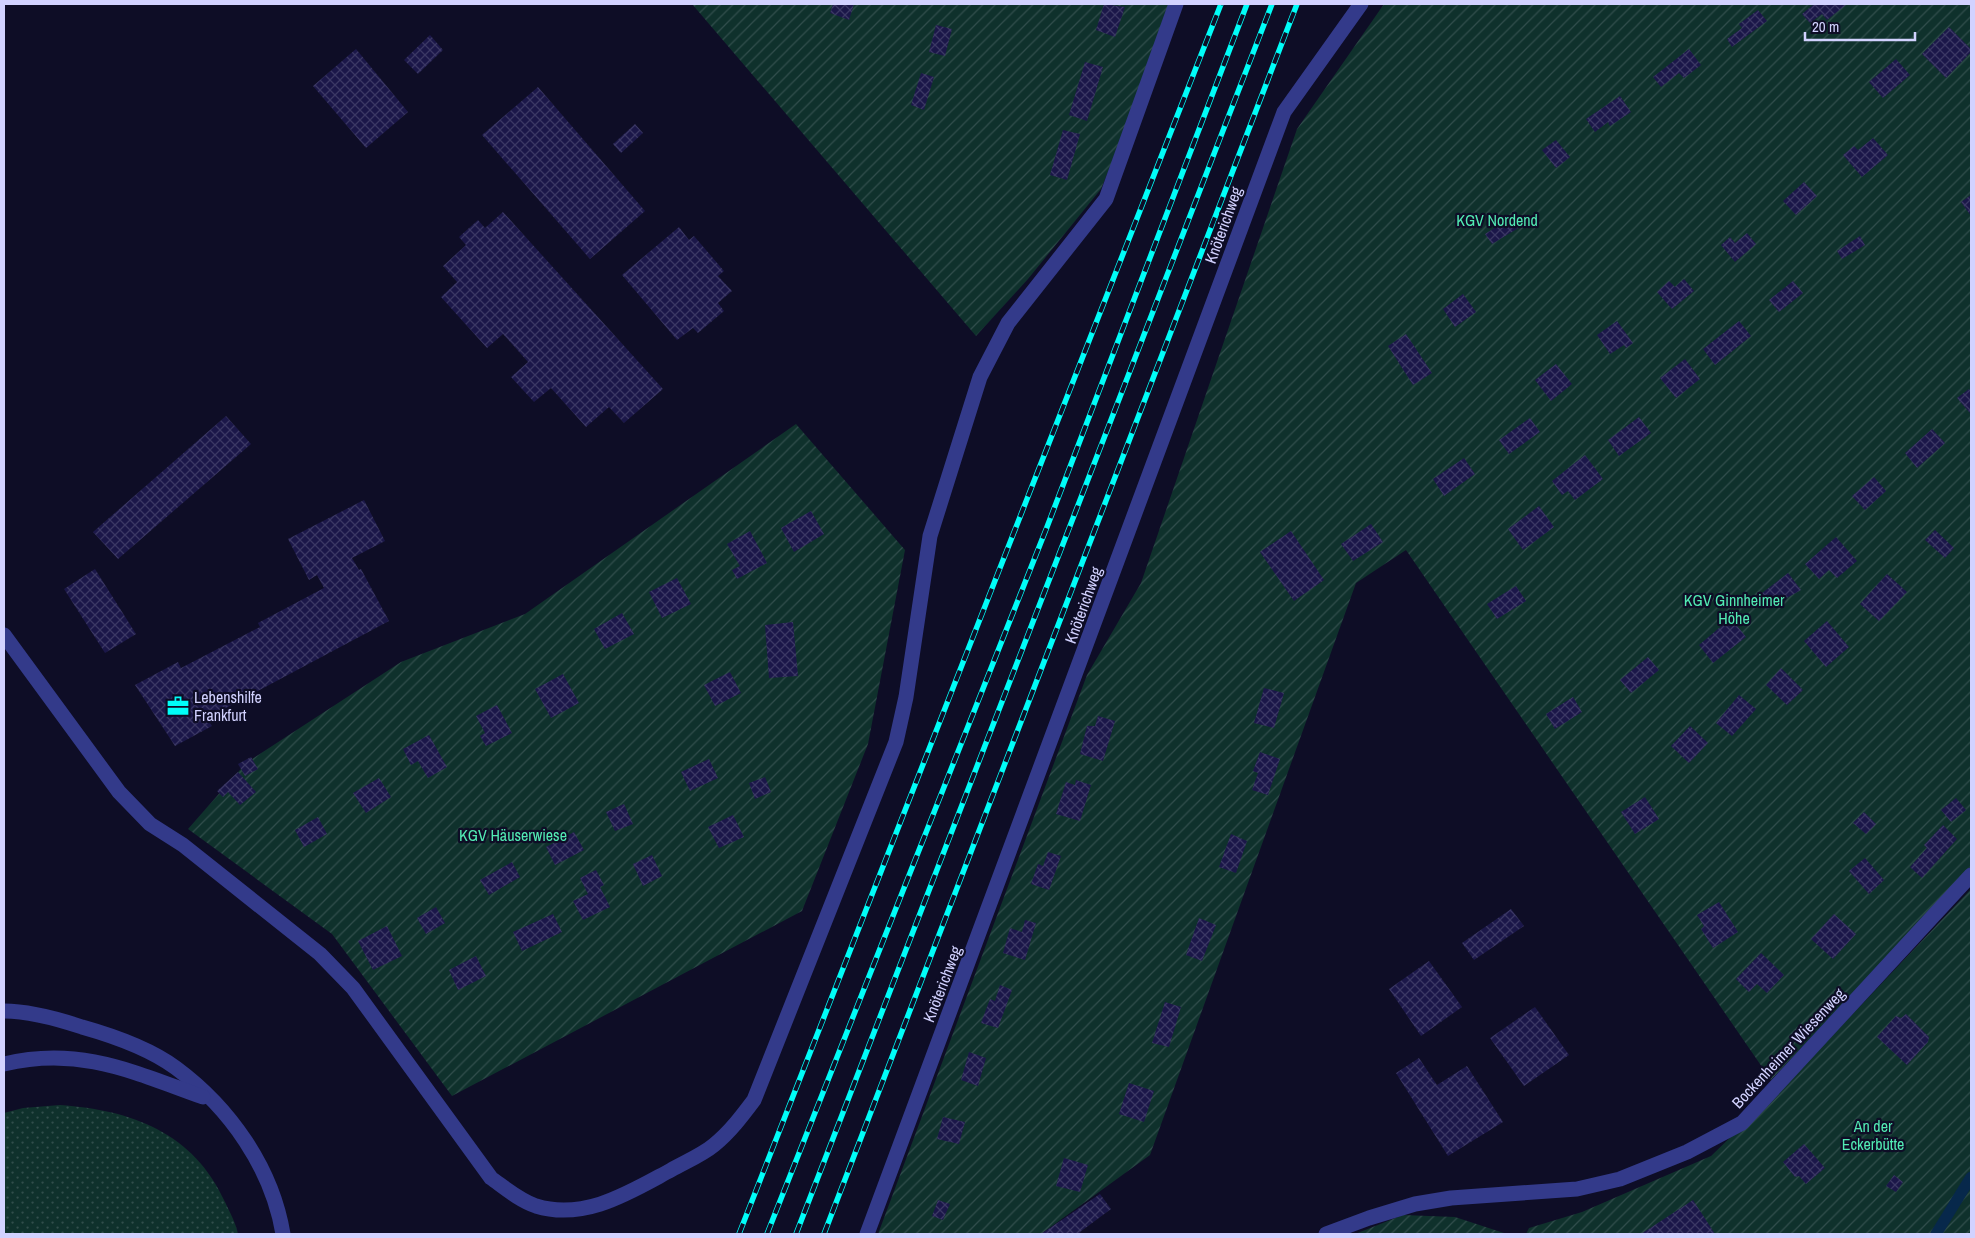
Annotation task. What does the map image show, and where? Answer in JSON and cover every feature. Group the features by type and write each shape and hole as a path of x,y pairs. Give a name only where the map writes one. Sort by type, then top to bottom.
{"street":[{"path":"4,635 119,792 150,824 183,845 320,954 353,988 491,1178 512,1194 536,1206 555,1209 586,1208 618,1200 713,1146 736,1124 754,1100 896,742 906,697 930,536 980,377 1008,323 1106,198 1176,4"},
{"name":"Knöterichweg","path":"867,1234 1284,112 1362,4"},
{"name":"Bockenheimer Wiesenweg","path":"1326,1234 1369,1218 1424,1203 1451,1198 1577,1189 1620,1179 1688,1152 1742,1123 1971,875"},
{"path":"4,1011 58,1020 106,1034 151,1054 176,1068 210,1099 238,1131 257,1159 273,1192 283,1234"},
{"path":"4,1064 25,1059 57,1057 107,1063 210,1099"}],"green space":[{"path":"692,4 1171,4 1148,74 1101,189 1028,279 976,336"},
{"path":"1384,4 1971,4 1971,866 1771,1080 1406,550 1356,583 1150,1155 1041,1234 878,1234 1087,675 1141,583 1297,129"},
{"name":"KGV Häuserwiese","path":"796,424 905,550 868,744 802,911 452,1096 332,934 188,829 246,763 401,662 525,614"},
{"name":"An der Eckerbütte","path":"1971,889 1971,1234 1526,1234 1529,1228 1582,1212 1711,1156 1796,1074"},
{"path":"60,1105 112,1113 136,1120 178,1142 196,1158 212,1178 233,1218 238,1234 4,1234 4,1113 23,1108"},
{"path":"1403,1215 1455,1217 1507,1234 1355,1234"}],"building":[{"path":"833,4 854,4 849,20 830,13"},
{"path":"1104,4 1125,7 1115,37 1096,30"},
{"path":"1814,4 1847,4 1827,20 1822,14 1810,23 1802,14"},
{"path":"1758,10 1767,21 1732,47 1727,39 1742,28 1739,24"},
{"path":"936,25 952,29 945,56 929,52"},
{"path":"1949,27 1971,49 1971,52 1946,78 1922,54"},
{"path":"430,35 443,50 418,74 404,60"},
{"path":"356,49 408,112 366,148 313,86"},
{"path":"1689,49 1701,65 1684,78 1679,73 1661,87 1653,77"},
{"path":"1896,59 1910,75 1883,98 1869,82"},
{"path":"1085,62 1103,67 1087,121 1069,115"},
{"path":"921,73 934,77 924,110 911,105"},
{"path":"538,87 645,211 590,259 482,135"},
{"path":"1620,96 1631,112 1610,126 1608,122 1595,132 1586,119"},
{"path":"635,124 643,133 621,153 613,144"},
{"path":"1063,130 1080,134 1067,180 1050,175"},
{"path":"1873,138 1888,155 1862,177 1843,155 1854,146 1858,150"},
{"path":"1556,140 1570,157 1556,168 1542,150"},
{"path":"1804,182 1817,196 1796,215 1783,201"},
{"path":"1971,195 1971,216 1961,202"},
{"path":"503,212 663,389 624,423 609,407 586,427 551,388 534,402 511,377 528,362 503,334 487,348 441,297 457,282 443,266 466,245 459,237 478,220 485,228"},
{"path":"1513,216 1520,227 1492,244 1485,234"},
{"path":"679,227 689,240 694,236 724,271 718,276 732,291 718,303 724,311 698,333 693,328 677,340 622,275"},
{"path":"1747,233 1756,244 1735,262 1721,245 1730,237 1735,243"},
{"path":"1860,236 1865,245 1842,259 1837,251"},
{"path":"1684,279 1694,291 1672,309 1657,292 1669,281 1675,287"},
{"path":"1793,281 1803,293 1779,312 1769,300"},
{"path":"1463,294 1476,312 1455,327 1443,309"},
{"path":"1617,321 1633,343 1626,348 1624,345 1610,354 1597,335"},
{"path":"1739,321 1751,336 1715,365 1703,349"},
{"path":"1406,334 1432,373 1413,385 1388,346"},
{"path":"1685,359 1700,379 1676,398 1660,378"},
{"path":"1556,364 1572,384 1551,401 1535,380"},
{"path":"1969,389 1971,392 1970,413 1957,398"},
{"path":"226,416 251,444 118,559 93,532"},
{"path":"1639,417 1651,433 1619,456 1608,440"},
{"path":"1530,418 1540,432 1509,454 1499,440"},
{"path":"1932,429 1945,443 1917,468 1905,453"},
{"path":"1585,455 1603,479 1575,500 1568,491 1562,495 1552,481"},
{"path":"1464,458 1475,474 1444,496 1433,479"},
{"path":"1874,477 1886,491 1865,510 1852,496"},
{"path":"364,500 385,541 352,558 359,570 361,569 389,621 207,718 212,726 175,746 135,685 178,662 181,668 260,627 258,623 324,588 317,575 309,580 288,539"},
{"path":"1539,506 1554,527 1523,550 1508,529"},
{"path":"811,511 824,534 794,552 781,528"},
{"path":"1371,524 1383,542 1353,561 1341,544"},
{"path":"1935,530 1954,548 1945,558 1925,540"},
{"path":"750,531 767,563 737,579 732,570 740,566 727,544"},
{"path":"1291,531 1324,580 1294,601 1260,552"},
{"path":"1836,537 1857,561 1837,578 1829,570 1819,579 1805,564"},
{"path":"95,569 136,634 105,653 64,589"},
{"path":"1788,573 1801,590 1767,609 1757,597"},
{"path":"1887,574 1907,592 1879,621 1860,604"},
{"path":"677,578 691,604 662,618 649,592"},
{"path":"1516,586 1526,601 1497,619 1487,604"},
{"path":"622,613 634,634 605,649 594,629"},
{"path":"1731,618 1746,637 1713,663 1699,645"},
{"path":"1827,621 1849,647 1826,667 1804,641"},
{"path":"793,622 798,676 769,678 765,625"},
{"path":"1648,657 1659,670 1631,693 1620,680"},
{"path":"1781,668 1803,690 1787,705 1766,685"},
{"path":"730,672 741,693 715,706 704,685"},
{"path":"563,674 579,703 551,718 535,689"},
{"path":"1264,688 1284,693 1274,728 1254,723"},
{"path":"1739,695 1756,709 1732,736 1716,723"},
{"path":"1573,697 1582,712 1555,729 1546,714"},
{"path":"497,705 512,733 486,746 480,736 485,733 476,716"},
{"path":"1098,716 1115,721 1103,761 1080,754 1087,726 1095,726"},
{"path":"1690,726 1708,743 1689,763 1671,746"},
{"path":"429,735 447,767 428,778 418,761 411,765 403,749"},
{"path":"1260,752 1280,759 1268,795 1252,790 1258,773 1253,771"},
{"path":"251,757 258,769 245,776 238,764"},
{"path":"709,759 718,778 690,791 681,772"},
{"path":"238,772 256,792 240,805 228,792 223,797 217,791"},
{"path":"765,777 771,792 755,799 749,783"},
{"path":"379,778 391,797 366,813 353,793"},
{"path":"1076,780 1091,785 1080,821 1056,814 1066,782 1075,785"},
{"path":"1645,797 1659,819 1635,834 1621,812"},
{"path":"1956,798 1966,810 1951,822 1941,810"},
{"path":"624,804 633,824 615,831 606,812"},
{"path":"1864,812 1876,824 1866,834 1853,823"},
{"path":"733,815 744,837 719,848 708,827"},
{"path":"318,817 327,834 304,847 295,830"},
{"path":"1943,825 1957,839 1922,878 1910,867 1927,848 1924,845"},
{"path":"574,832 584,850 555,865 546,847"},
{"path":"1231,834 1247,841 1236,873 1219,867"},
{"path":"1048,852 1061,856 1049,890 1031,884 1038,864 1043,866"},
{"path":"652,855 662,876 643,886 633,864"},
{"path":"1865,858 1884,880 1869,894 1849,871"},
{"path":"512,862 520,877 489,895 480,880"},
{"path":"596,870 604,885 600,887 610,907 583,920 573,901 588,894 580,878"},
{"path":"1719,902 1738,932 1713,948 1701,929 1704,926 1697,915"},
{"path":"436,907 445,923 426,934 417,918"},
{"path":"1511,909 1524,926 1474,960 1462,943"},
{"path":"553,914 562,932 522,951 513,932"},
{"path":"1834,914 1856,934 1833,959 1811,939"},
{"path":"1199,918 1216,925 1202,961 1186,955"},
{"path":"1025,920 1036,923 1025,960 1003,953 1010,928 1022,932"},
{"path":"387,926 402,956 373,970 358,941"},
{"path":"1761,953 1784,975 1767,993 1757,984 1749,992 1736,979"},
{"path":"476,956 486,976 458,990 449,970"},
{"path":"1429,961 1462,1007 1421,1036 1389,989"},
{"path":"1000,985 1012,990 998,1028 981,1023 990,999 995,1001"},
{"path":"1165,1002 1181,1007 1169,1047 1152,1043"},
{"path":"1535,1007 1569,1055 1524,1086 1490,1038"},
{"path":"1906,1014 1929,1037 1928,1042 1907,1065 1877,1037 1896,1016 1901,1018"},
{"path":"969,1052 986,1058 978,1086 961,1080"},
{"path":"1419,1058 1437,1085 1467,1066 1503,1122 1448,1156 1396,1073"},
{"path":"1129,1083 1154,1091 1144,1122 1119,1114"},
{"path":"943,1117 965,1122 959,1144 937,1139"},
{"path":"1804,1144 1825,1168 1806,1184 1799,1176 1795,1177 1783,1162"},
{"path":"1064,1158 1088,1165 1080,1192 1056,1186"},
{"path":"1894,1175 1903,1182 1896,1192 1886,1186"},
{"path":"1100,1194 1111,1209 1080,1232 1081,1234 1041,1234"},
{"path":"938,1200 950,1204 943,1220 932,1216"},
{"path":"1693,1200 1715,1234 1641,1234"}],"waterway":[{"path":"1936,1234 1971,1177"}],"railway":[{"path":"739,1234 1221,4"},
{"path":"767,1234 1047,527 1247,4"},
{"path":"796,1234 1272,4"},
{"path":"824,1234 1297,4"}],"place":[{"name":"Lebenshilfe Frankfurt","path":"178,706"}],"park label":[{"name":"KGV Nordend","path":"1497,220"},
{"name":"KGV Ginnheimer Höhe","path":"1734,609"}]}
